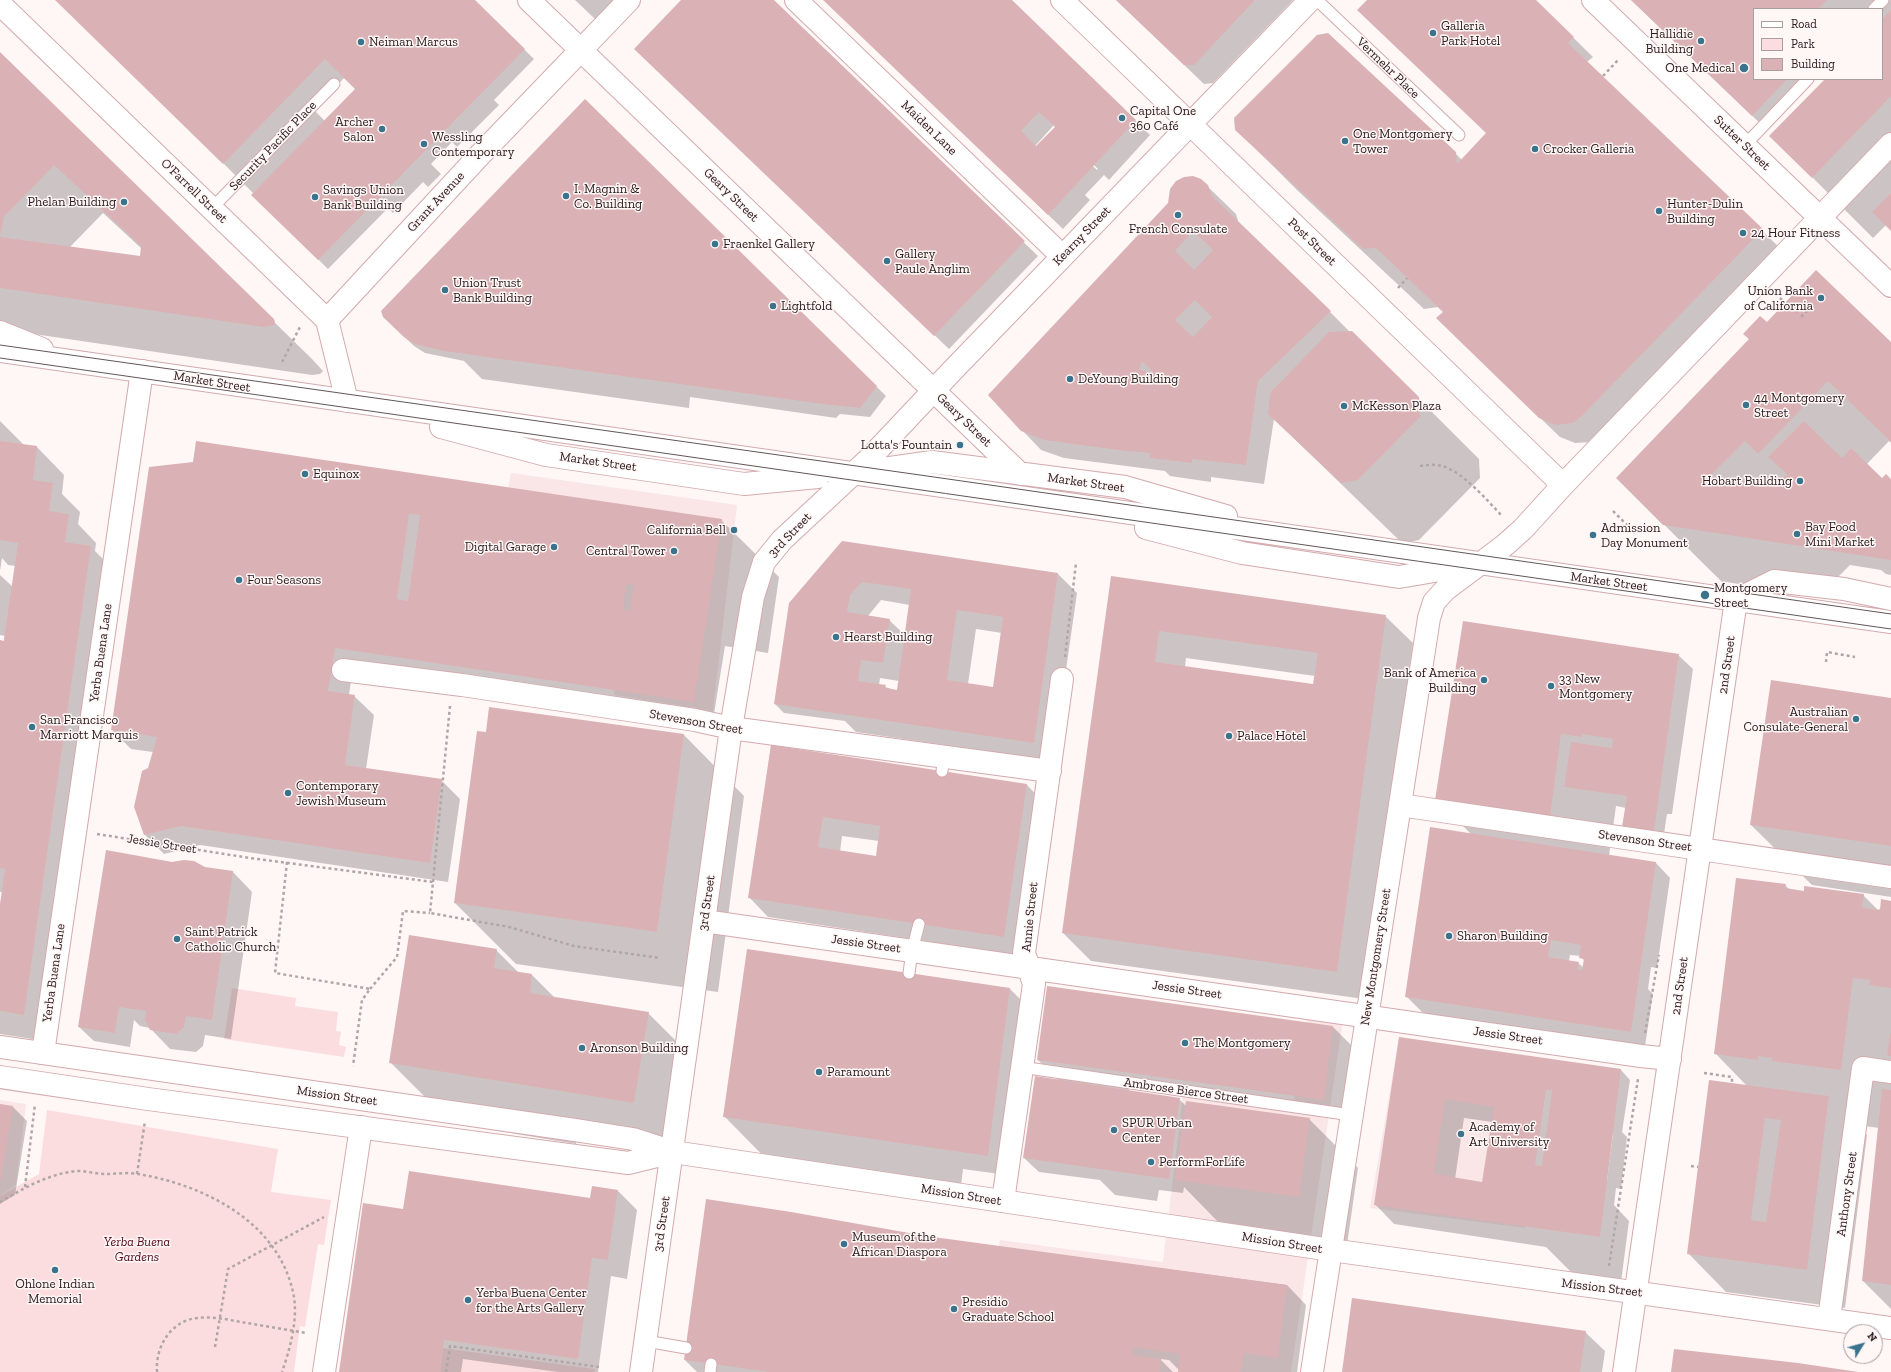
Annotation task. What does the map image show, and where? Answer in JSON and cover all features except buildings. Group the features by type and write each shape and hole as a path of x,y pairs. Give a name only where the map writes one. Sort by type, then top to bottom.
{"street":[{"name":"Geary Street","path":"529,0 1020,474"},
{"name":"Grant Avenue","path":"327,320 478,157 629,0"},
{"name":"Maiden Lane","path":"796,0 1062,256"},
{"name":"Post Street","path":"1062,0 1562,485"},
{"name":"Kearny Street","path":"854,473 1310,0"},
{"name":"Sutter Street","path":"1594,0 1891,286"},
{"name":"O'Farrell Street","path":"0,4 327,320"},
{"path":"1481,564 1523,529 1562,485 1891,144"},
{"path":"327,320 347,401"},
{"name":"Market Street","path":"0,332 76,362"},
{"name":"Market Street","path":"0,351 1891,622"},
{"name":"Yerba Buena Lane","path":"43,1053 74,830 142,371"},
{"name":"Market Street","path":"854,473 932,462 1125,487 1313,540"},
{"name":"3rd Street","path":"641,1372 673,1152 731,728 753,596 764,562 782,540 854,473"},
{"name":"Market Street","path":"1049,502 1242,553 1399,576 1481,564"},
{"name":"New Montgomery Street","path":"1312,1372 1429,618 1434,602 1455,582 1481,564"},
{"path":"1736,600 1774,581 1844,589 1891,599"},
{"name":"2nd Street","path":"1624,1372 1736,600"},
{"name":"Stevenson Street","path":"343,670 452,684 695,720 731,728 943,764 1050,771"},
{"name":"Annie Street","path":"1003,1201 1034,984 1024,953 1062,679"},
{"name":"Stevenson Street","path":"1400,805 1891,877"},
{"name":"Jessie Street","path":"704,921 1670,1059"},
{"name":"Mission Street","path":"0,1047 625,1138 673,1152 1332,1250 1891,1328"},
{"name":"Anthony Street","path":"1829,1319 1863,1068 1891,1072"},
{"name":"Mission Street","path":"0,1077 148,1099 628,1163 673,1152"},
{"path":"324,1372 361,1127"}],"lane":[{"name":"Vermehr Place","path":"1317,0 1459,136"},
{"path":"1875,8 1883,0"},
{"path":"1745,145 1807,80"},
{"name":"Security Pacific Place","path":"212,208 334,84"},
{"path":"909,974 912,951 919,924"},
{"name":"Ambrose Bierce Street","path":"1021,1067 1351,1114"},
{"path":"646,1341 686,1348"}],"path":[{"path":"1603,76 1619,59"},
{"path":"1398,288 1408,278"},
{"path":"1780,298 1792,310"},
{"path":"1796,312 1801,307 1806,312 1800,318"},
{"path":"282,362 302,323"},
{"path":"1420,466 1432,464 1444,466 1460,476 1502,516"},
{"path":"1613,511 1635,533"},
{"path":"1062,679 1076,563"},
{"path":"1826,662 1827,652 1856,657"},
{"path":"430,913 452,684"},
{"name":"Jessie Street","path":"74,830 250,858 433,882"},
{"path":"287,862 275,973 370,989"},
{"path":"353,1066 362,1000 397,958 403,911 430,913 509,927 574,946 660,958"},
{"path":"1606,1289 1641,1056 1660,949"},
{"path":"1704,1073 1732,1077 1732,1082"},
{"path":"25,1187 36,1101"},
{"path":"137,1174 145,1122"},
{"path":"1691,1166 1698,1167"},
{"path":"0,1202 25,1187 53,1176 78,1171 104,1174 137,1174 169,1181 215,1198 237,1211 256,1228 271,1246 284,1267 293,1292 291,1346 282,1372"},
{"path":"215,1347 228,1269 350,1202"},
{"path":"158,1372 158,1355 162,1343 170,1333 181,1324 196,1318 220,1318 299,1332"},
{"path":"446,1372 450,1346 598,1367"}],"shaded area":[{"path":"511,473 737,505 713,711 614,695 621,619 489,599"},
{"path":"1308,1013 1343,1020 1291,1372 980,1372 1000,1240 1163,1262 1184,1085 1294,1100"},
{"name":"Academy of Art University","path":"1399,1037 1550,1060 1525,1228 1370,1208"},
{"path":"0,1100 26,1104 16,1185 0,1196"}],"green space":[{"path":"232,988 296,998 295,1006 338,1012 336,1031 341,1032 339,1045 346,1047 344,1057 224,1039"},
{"name":"Yerba Buena Gardens","path":"47,1110 278,1149 271,1192 331,1200 324,1245 318,1244 305,1327 300,1326 294,1372 0,1372 0,1196 39,1174"},
{"path":"443,1348 595,1369 595,1372 440,1372"}],"tram line":[{"path":"0,345 1891,614"},
{"path":"0,358 1891,629"}],"place":[{"name":"Galleria Park Hotel","path":"1433,33"},
{"name":"Hallidie Building","path":"1701,41"},
{"name":"Neiman Marcus","path":"361,42"},
{"name":"One Medical","path":"1744,68"},
{"name":"Capital One 360 Café","path":"1122,118"},
{"name":"Archer Salon","path":"382,129"},
{"name":"One Montgomery Tower","path":"1345,141"},
{"name":"Wessling Contemporary","path":"424,144"},
{"name":"Crocker Galleria","path":"1535,149"},
{"name":"I. Magnin & Co. Building","path":"566,196"},
{"name":"Savings Union Bank Building","path":"315,197"},
{"name":"Phelan Building","path":"124,202"},
{"name":"Hunter-Dulin Building","path":"1659,211"},
{"name":"French Consulate","path":"1178,215"},
{"name":"24 Hour Fitness","path":"1743,233"},
{"name":"Fraenkel Gallery","path":"715,244"},
{"name":"Gallery Paule Anglim","path":"887,261"},
{"name":"Union Trust Bank Building","path":"445,290"},
{"name":"Union Bank of California","path":"1821,298"},
{"name":"Lightfold","path":"773,306"},
{"name":"DeYoung Building","path":"1070,379"},
{"name":"44 Montgomery Street","path":"1746,405"},
{"name":"McKesson Plaza","path":"1344,406"},
{"name":"Lotta's Fountain","path":"960,445"},
{"name":"Equinox","path":"305,474"},
{"name":"Hobart Building","path":"1800,481"},
{"name":"California Bell","path":"734,530"},
{"name":"Bay Food Mini Market","path":"1797,534"},
{"name":"Admission Day Monument","path":"1593,535"},
{"name":"Digital Garage","path":"554,547"},
{"name":"Central Tower","path":"674,551"},
{"name":"Four Seasons","path":"239,580"},
{"name":"Montgomery Street","path":"1705,595"},
{"name":"Hearst Building","path":"836,637"},
{"name":"Bank of America Building","path":"1484,680"},
{"name":"33 New Montgomery","path":"1551,686"},
{"name":"Australian Consulate-General","path":"1856,719"},
{"name":"San Francisco Marriott Marquis","path":"32,727"},
{"name":"Palace Hotel","path":"1229,736"},
{"name":"Contemporary Jewish Museum","path":"288,793"},
{"name":"Sharon Building","path":"1449,936"},
{"name":"Saint Patrick Catholic Church","path":"177,939"},
{"name":"The Montgomery","path":"1185,1043"},
{"name":"Aronson Building","path":"582,1048"},
{"name":"Paramount","path":"819,1072"},
{"name":"SPUR Urban Center","path":"1114,1130"},
{"name":"Academy of Art University","path":"1461,1134"},
{"name":"PerformForLife","path":"1151,1162"},
{"name":"Museum of the African Diaspora","path":"844,1244"},
{"name":"Ohlone Indian Memorial","path":"55,1270"},
{"name":"Yerba Buena Center for the Arts Gallery","path":"468,1300"},
{"name":"Presidio Graduate School","path":"954,1309"}]}
